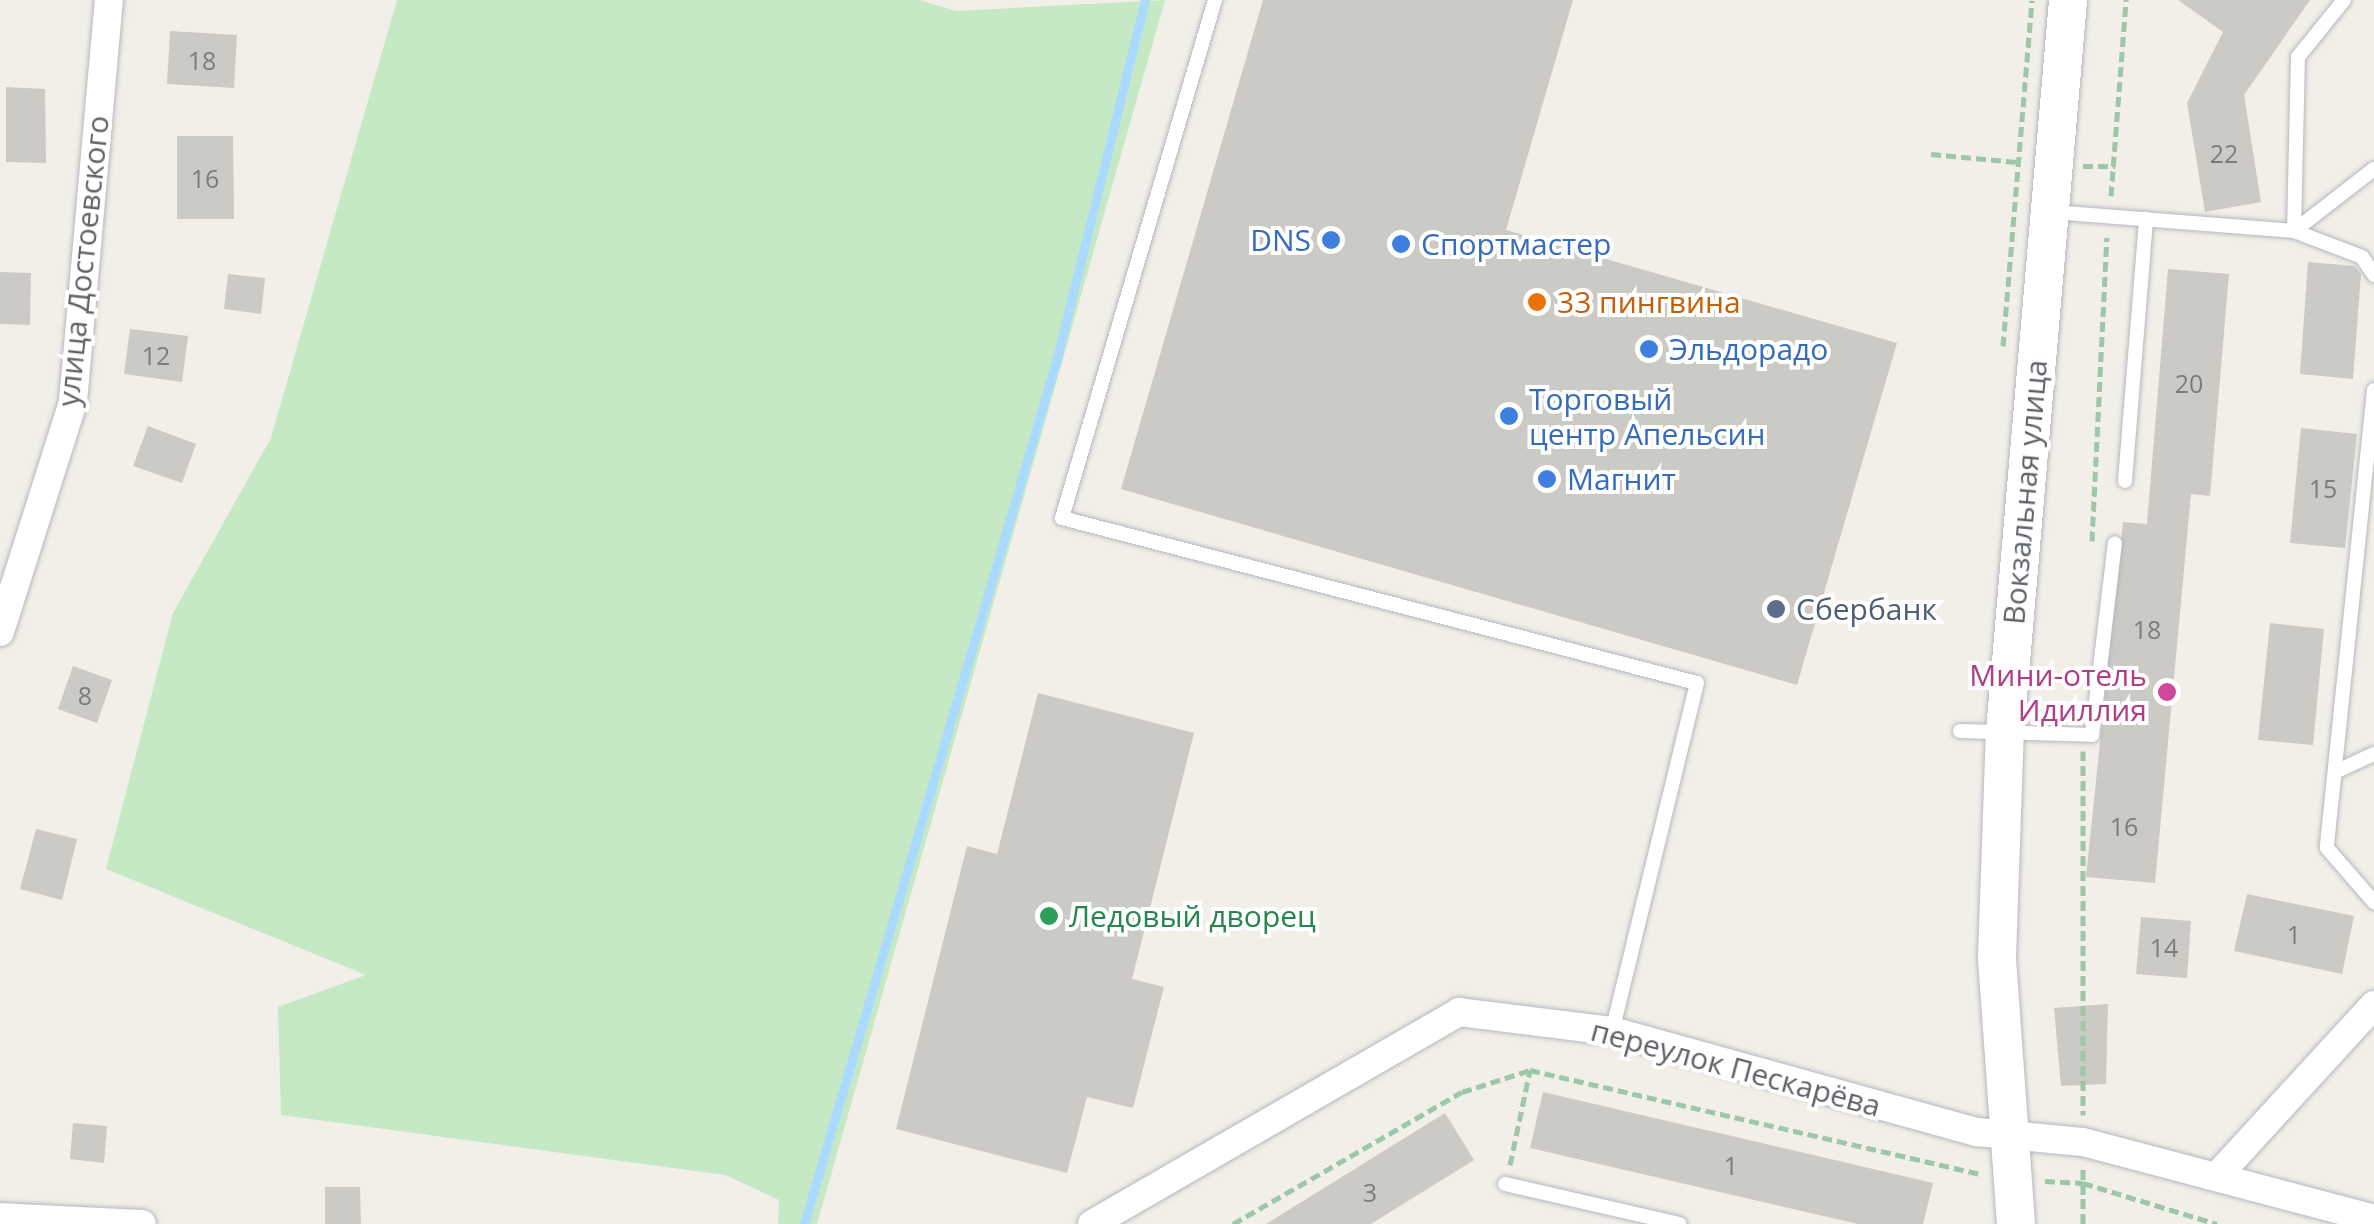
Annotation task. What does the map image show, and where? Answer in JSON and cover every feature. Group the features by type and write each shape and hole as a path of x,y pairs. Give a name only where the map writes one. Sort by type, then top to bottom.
{"main road":[{"name":"Вокзальная улица","path":"2016,1224 2013,1138 1997,957 2004,731 2068,0"}],"street":[{"name":"улица Достоевского","path":"0,632 73,402 109,0"},
{"path":"2219,1174 2374,1005"},
{"name":"переулок Пескарёва","path":"1092,1224 1132,1213 1459,1012 1612,1031 2013,1138 2083,1142 2219,1174 2374,1218"},
{"path":"0,1217 142,1224"}],"lane":[{"path":"1215,0 1062,518 1697,684 1612,1031"},
{"path":"2294,231 2298,57 2344,0"},
{"path":"2294,231 2374,169"},
{"path":"2050,212 2294,231 2362,258 2374,276"},
{"path":"2125,481 2146,219"},
{"path":"2374,390 2327,848 2374,902"},
{"path":"1960,731 2092,736 2114,543"},
{"path":"2335,772 2374,754"},
{"path":"1505,1184 1679,1224"}],"path":[{"path":"1505,1184 1530,1070"},
{"path":"1233,1224 1462,1092 1530,1070 2015,1179 2083,1184 2216,1224"}],"green space":[{"path":"397,0 919,0 956,11 1165,0 817,1224 778,1224 779,1200 725,1175 281,1115 278,1007 366,975 106,869 173,613 271,438"}],"building":[{"name":"Торговый центр Апельсин","path":"1263,0 1573,0 1506,230 1897,343 1797,685 1121,489"},
{"path":"2178,0 2310,0 2244,95 2261,202 2205,212 2187,103 2223,32"},
{"path":"170,31 237,35 234,88 167,84"},
{"path":"6,87 45,89 46,163 6,162"},
{"path":"177,136 233,136 234,219 177,219"},
{"path":"2308,262 2355,266 2361,274 2353,379 2300,374"},
{"path":"2168,269 2229,274 2210,496 2191,494 2155,883 2086,877 2123,522 2147,524"},
{"path":"0,272 31,273 30,325 0,324"},
{"path":"228,274 265,278 261,314 224,309"},
{"path":"130,329 188,336 182,382 124,374"},
{"path":"148,426 196,444 182,483 133,466"},
{"path":"2301,428 2357,434 2345,548 2290,543"},
{"path":"2270,623 2324,629 2313,745 2258,740"},
{"path":"73,666 112,680 97,723 58,709"},
{"name":"Ледовый дворец","path":"1038,693 1194,733 1132,979 1164,987 1133,1108 1087,1097 1067,1173 896,1129 967,846 997,854"},
{"path":"36,829 77,839 62,900 20,889"},
{"path":"2247,894 2354,916 2342,974 2234,951"},
{"path":"2141,917 2191,921 2187,978 2136,974"},
{"path":"2108,1004 2106,1084 2061,1086 2054,1008"},
{"path":"1543,1092 1933,1183 1923,1224 1858,1224 1530,1148"},
{"path":"1445,1113 1474,1160 1371,1224 1266,1224"},
{"path":"73,1123 107,1126 104,1163 70,1159"},
{"path":"325,1187 360,1187 361,1224 325,1224"}],"waterway":[{"path":"804,1224 1058,354 1145,0"}],"place":[{"name":"DNS","path":"1331,240"},
{"name":"Спортмастер","path":"1401,244"},
{"name":"33 пингвина","path":"1537,302"},
{"name":"Эльдорадо","path":"1649,349"},
{"name":"Торговый центр Апельсин","path":"1509,416"},
{"name":"Магнит","path":"1547,479"},
{"name":"Сбербанк","path":"1776,609"},
{"name":"Мини-отель Идиллия","path":"2167,692"},
{"name":"Ледовый дворец","path":"1049,916"}]}
